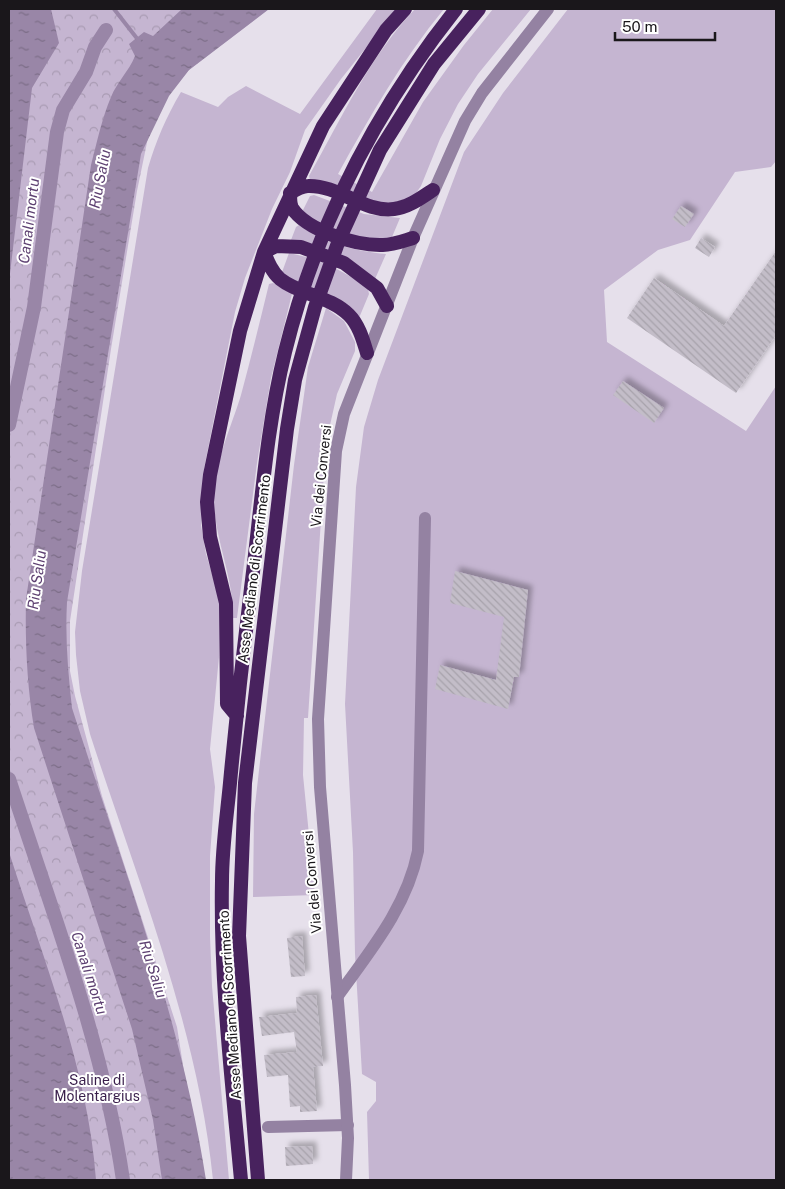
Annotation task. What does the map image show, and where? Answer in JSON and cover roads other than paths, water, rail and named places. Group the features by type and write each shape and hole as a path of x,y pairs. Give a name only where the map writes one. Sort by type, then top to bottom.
{"highway":[{"path":"237,716 228,704 226,603 210,537 207,502 210,475 240,331 264,252 323,126 386,30 405,9"},
{"name":"Asse Mediano di Scorrimento","path":"241,1180 221,938 222,877 237,716 274,405 285,352 318,245 348,179 369,136 395,93 420,54 456,9"},
{"name":"Asse Mediano di Scorrimento","path":"258,1180 239,936 242,833 245,783 287,429 295,380 315,307 338,240 380,150 402,112 434,64 479,9"},
{"path":"290,193 307,186 328,189 378,209 395,209 414,202 433,190"},
{"path":"290,193 291,206 304,221 320,230 357,242 382,245 413,238"},
{"path":"264,252 276,246 301,247 344,263 377,288 387,306"},
{"path":"264,252 271,269 280,279 332,303 349,315 360,332 367,354"}],"street":[{"name":"Via dei Conversi","path":"346,1180 348,1125 320,787 318,719 336,451 344,414 367,354 433,190 465,121 482,93 548,9"},
{"path":"337,997 362,966 398,907 413,874 418,851 425,518"},
{"path":"268,1127 348,1125"}],"water":[{"path":"9,9 51,9 59,43 32,88 9,282"},
{"name":"Riu Saliu","path":"182,9 269,9 189,70 169,96 141,154 67,602 66,629 72,708 130,883 166,1001 182,1060 206,1180 162,1180 153,1120 132,1029 34,728 28,680 26,632 26,599 91,165 102,122 111,97 135,56 129,44 144,32 153,36"},
{"path":"9,852 74,1055 84,1097 96,1180 9,1180"}],"waterway":[{"path":"114,9 139,41"},
{"name":"Canali mortu","path":"9,425 34,307 57,132 63,110 86,72 95,47 106,30"},
{"name":"Canali mortu","path":"9,779 75,978 103,1078 123,1180"}],"park label":[{"name":"Saline di Molentargius","path":"97,1088"}]}
